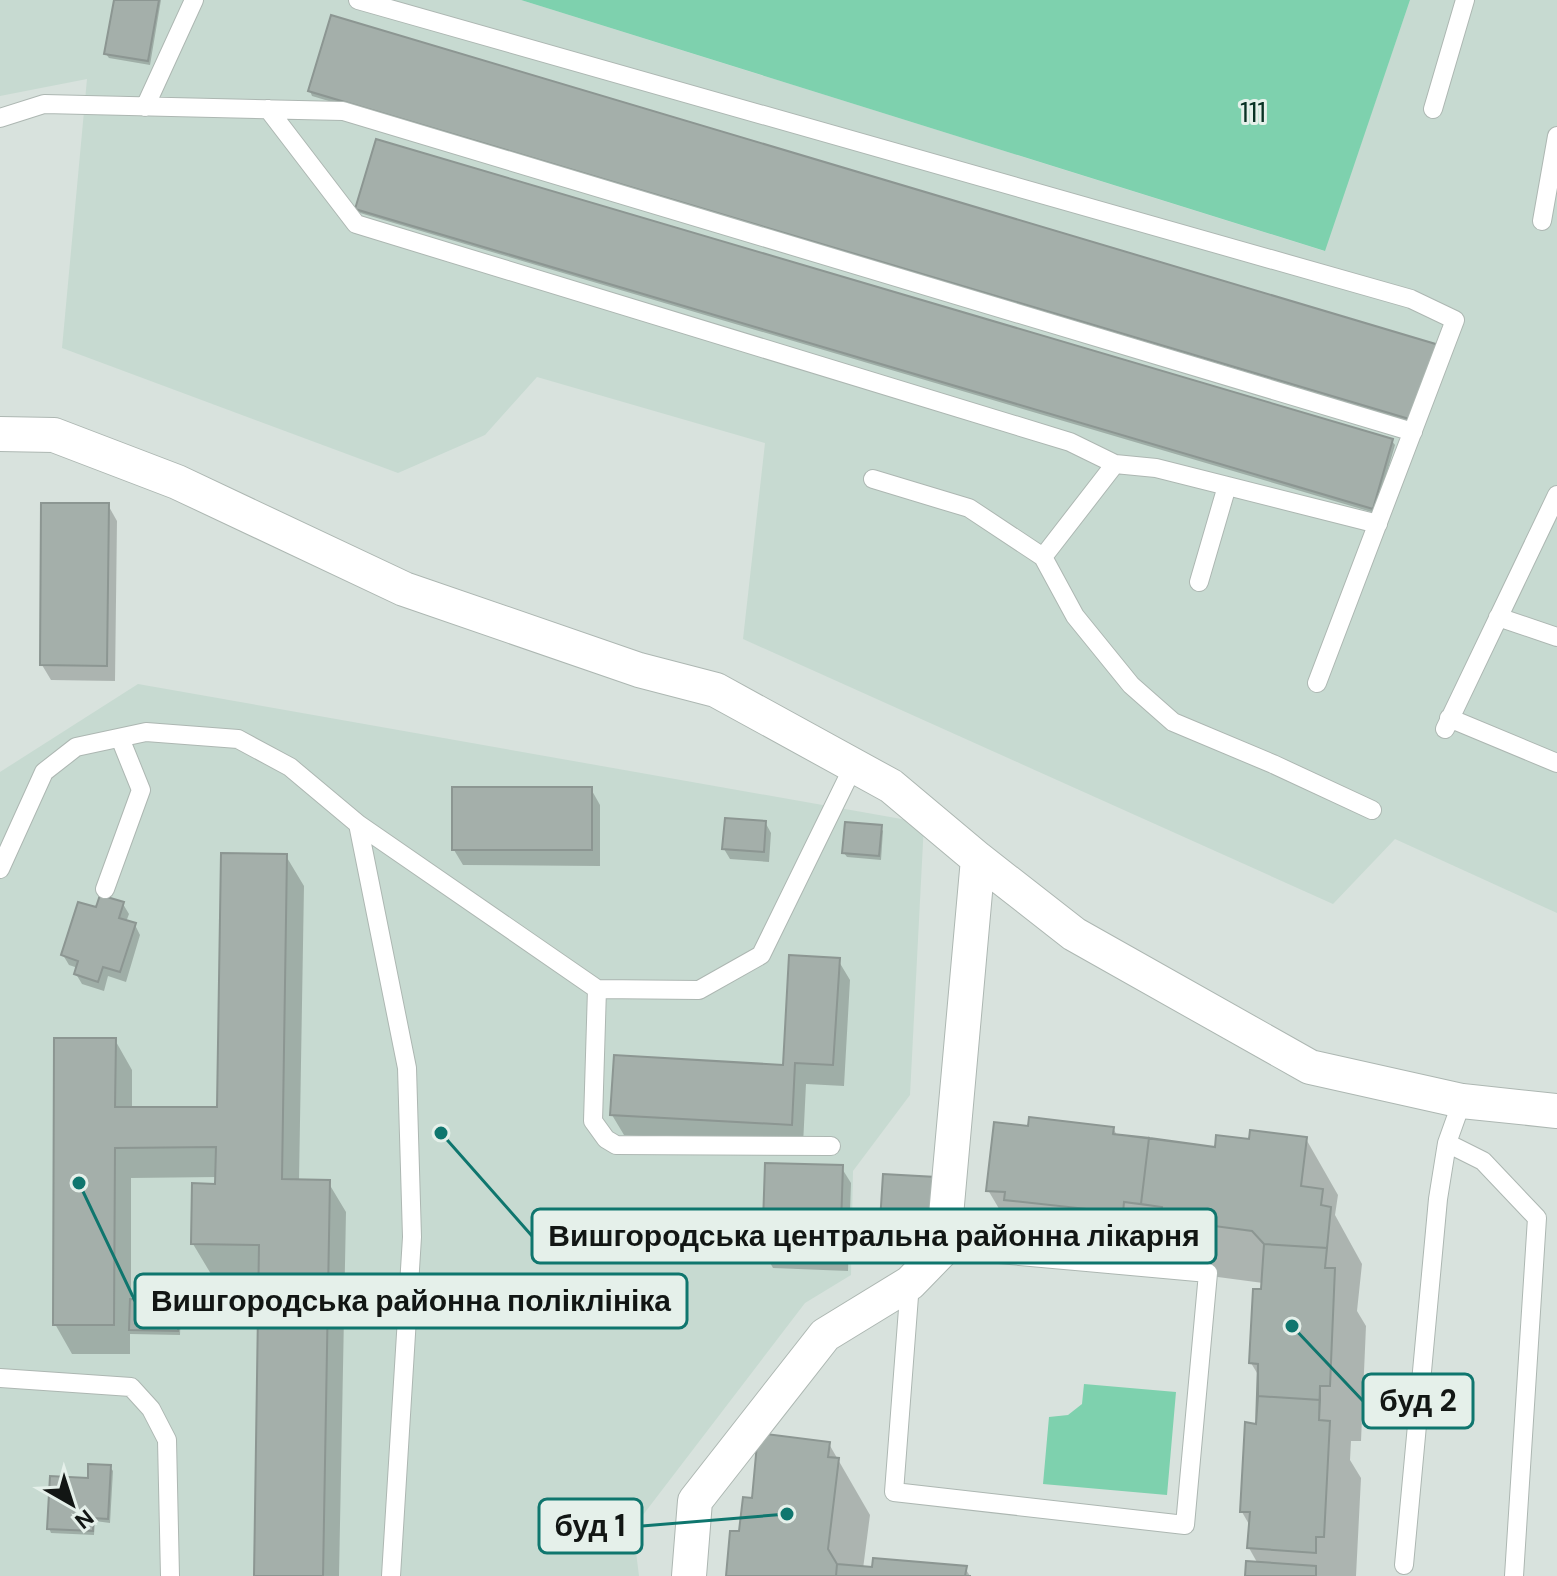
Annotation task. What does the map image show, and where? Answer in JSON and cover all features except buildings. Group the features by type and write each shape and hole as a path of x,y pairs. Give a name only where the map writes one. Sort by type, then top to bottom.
{"street":[{"path":"0,434 54,435 177,482 404,589 639,670 716,690 891,786 1074,934 1310,1067 1462,1101 1557,1111"},
{"path":"689,1576 695,1501 825,1335 910,1283 943,1249 978,859"}],"lane":[{"path":"145,107 194,0"},
{"path":"358,0 1411,299 1455,320 1317,683"},
{"path":"1433,109 1465,0"},
{"path":"0,118 44,104 343,111 1413,432"},
{"path":"268,109 356,224 1070,442 1115,464 1156,468 1378,524"},
{"path":"1542,221 1557,136"},
{"path":"1043,557 1115,464"},
{"path":"873,479 969,508 1043,557 1075,616 1131,685 1173,722 1372,810"},
{"path":"1199,582 1227,486"},
{"path":"1557,495 1551,524 1498,617 1447,724 1557,763"},
{"path":"1498,617 1557,637"},
{"path":"0,869 44,772 76,747 146,732 238,739 290,767 358,824 597,989 699,990 761,955 854,765"},
{"path":"105,889 141,790 120,738"},
{"path":"358,824 407,1068 412,1237 391,1576"},
{"path":"597,989 593,1121 606,1139 616,1145 831,1146"},
{"path":"1404,1565 1438,1199 1447,1143 1462,1101"},
{"path":"1447,1143 1483,1161 1537,1218 1514,1576"},
{"path":"910,1283 894,1492 1185,1525 1208,1273 943,1249"},
{"path":"0,1378 131,1387 151,1409 167,1440 170,1576"}],"shaded area":[{"path":"0,0 521,0 1324,251 1410,0 1557,0 1557,913 1395,839 1333,904 743,639 765,443 537,377 485,435 398,473 62,348 87,79 0,96"},
{"path":"138,684 924,823 910,1095 853,1171 851,1275 805,1303 633,1528 639,1576 0,1576 0,772"}],"green space":[{"name":"111","path":"521,0 1410,0 1325,251"},
{"path":"1084,1384 1176,1392 1167,1495 1043,1484 1049,1417 1068,1415 1082,1404"}],"place":[{"name":"Вишгородська центральна районна лікарня","path":"441,1133"},
{"name":"Вишгородська районна поліклініка","path":"79,1183"},
{"name":"буд 2","path":"1292,1326"},
{"name":"буд 1","path":"787,1514"}]}
